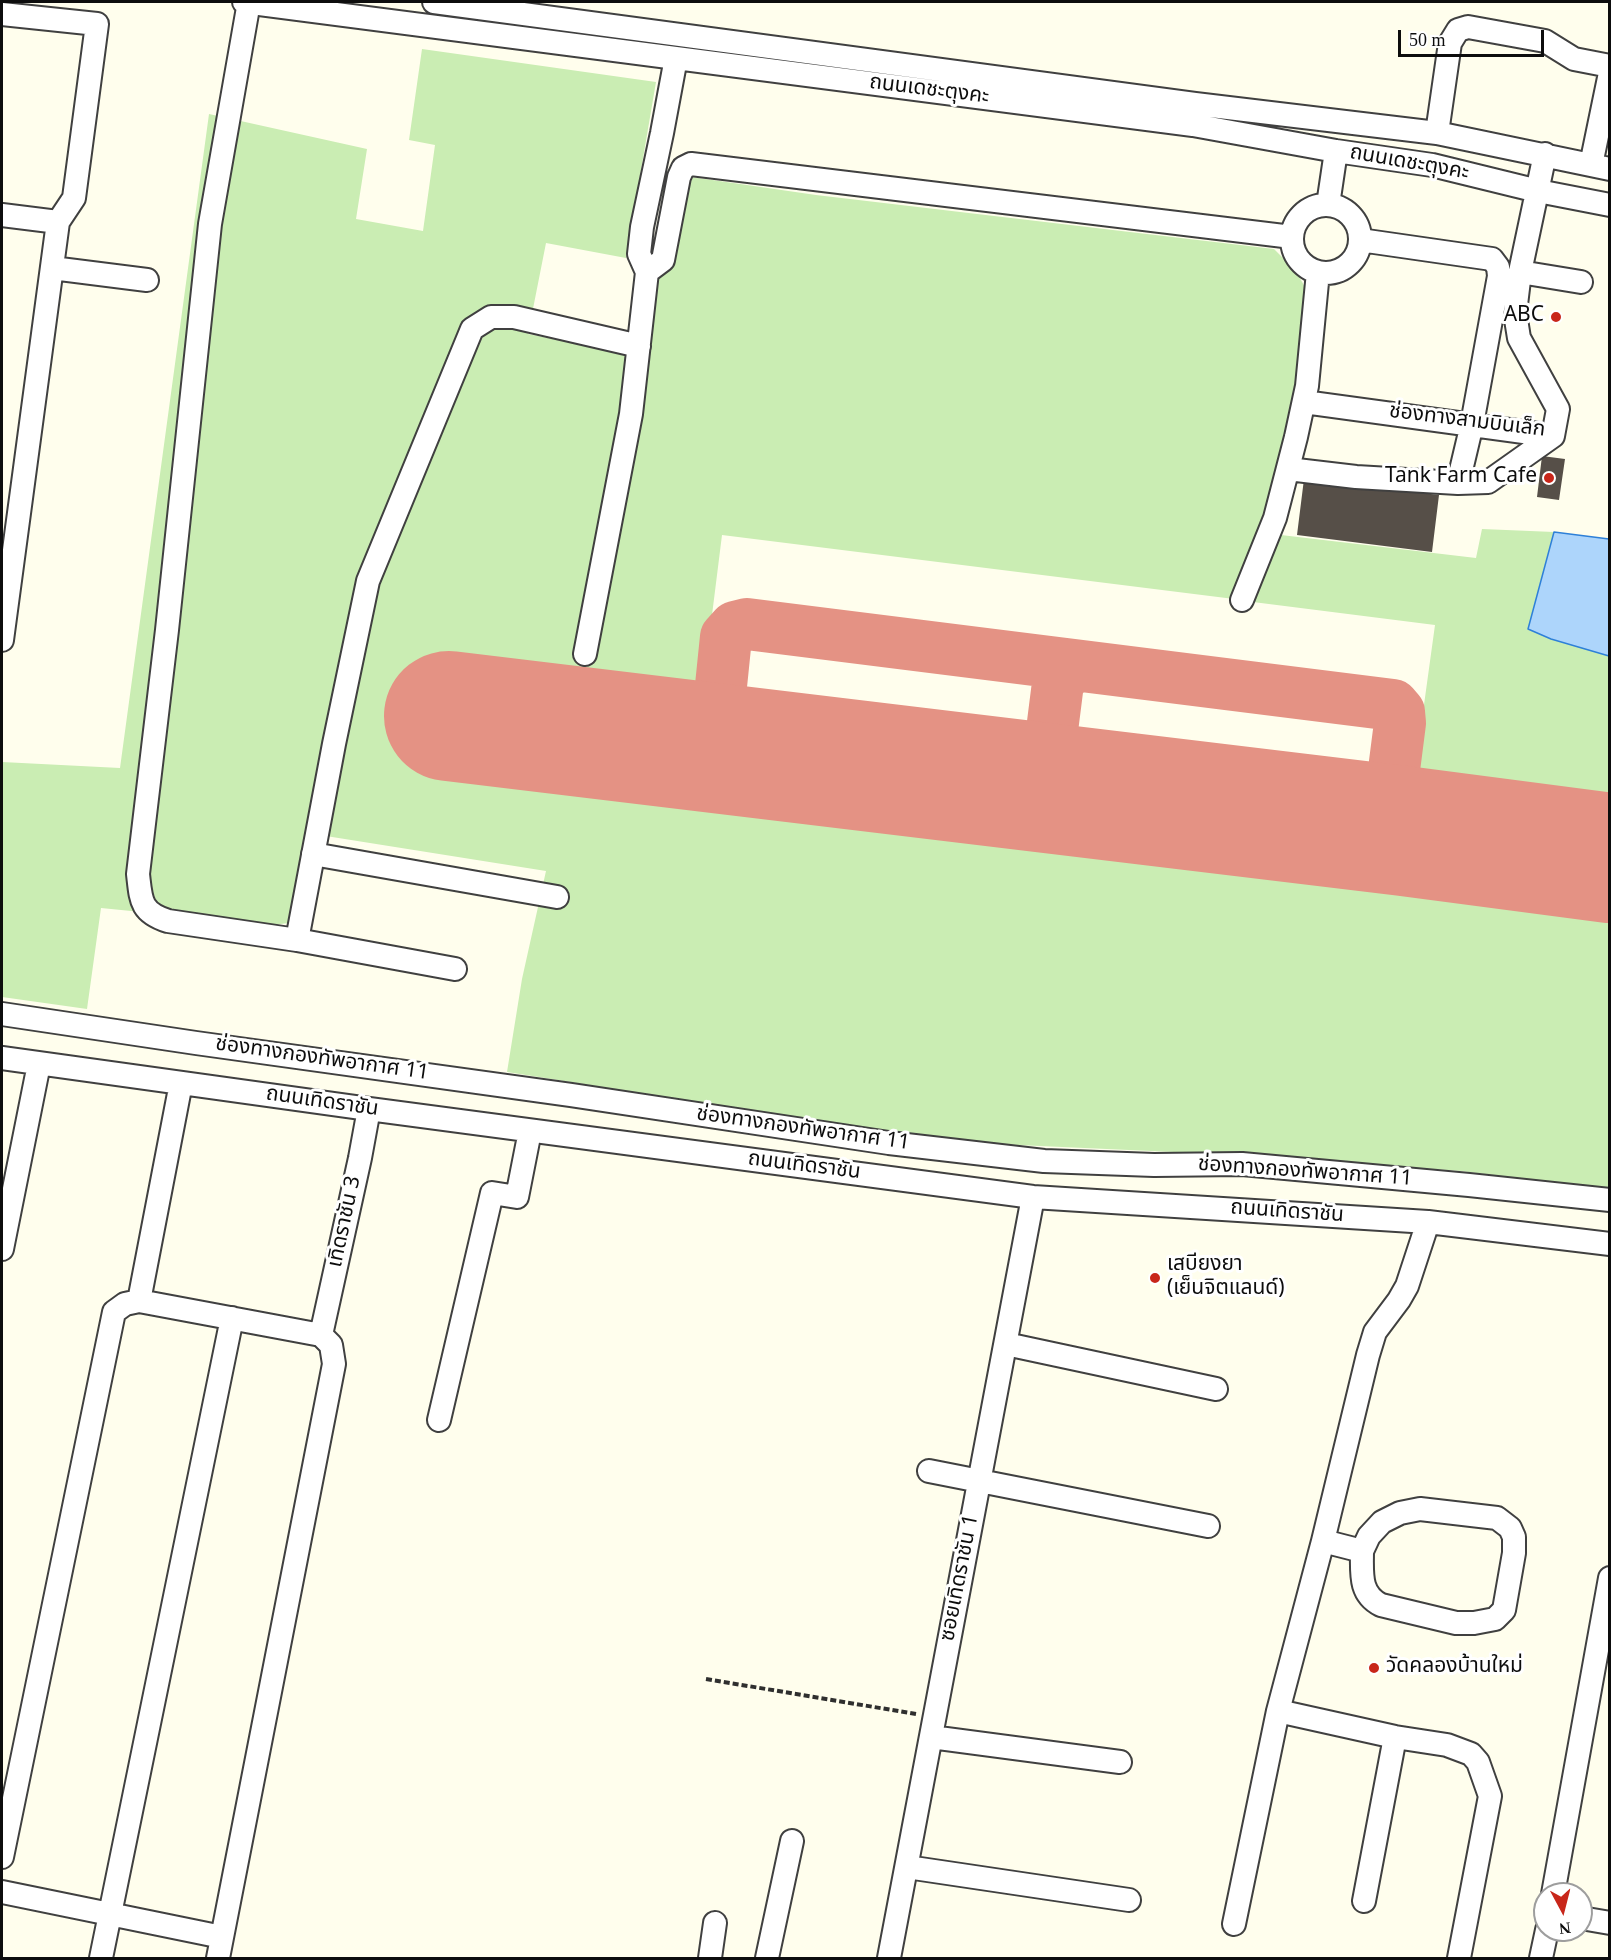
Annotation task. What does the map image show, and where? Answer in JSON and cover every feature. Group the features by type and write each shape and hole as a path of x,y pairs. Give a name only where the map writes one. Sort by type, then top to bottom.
{"street":[{"name":"ถนนเดชะตุงคะ","path":"244,2 1193,125 1336,151 1432,165 1538,191 1610,205"},
{"path":"249,2 210,224 167,630 138,874 143,906 158,918 168,921 297,940 455,969"},
{"name":"ถนนเดชะตุงคะ","path":"434,2 1195,104 1437,133 1600,167"},
{"path":"2,14 97,24 74,198 58,222 2,640"},
{"path":"1437,133 1450,43 1458,30 1468,27 1545,41 1574,59 1610,66"},
{"path":"585,654 631,414 647,272 639,254 642,227 676,58"},
{"path":"1600,167 1610,73"},
{"path":"1328,205 1336,151"},
{"name":"ช่องทางสามบินเล็ก","path":"1304,402 1553,435 1558,409 1519,338 1515,313 1520,272 1545,154"},
{"path":"647,272 663,260 679,177 683,168 691,164 1292,237"},
{"path":"1328,205 1348,212 1355,220 1360,240 1358,252 1346,266 1330,272 1318,272 1302,263 1293,247 1292,237 1294,227 1307,210 1328,205"},
{"path":"2,216 58,222"},
{"path":"1360,240 1492,259 1498,267 1499,276 1472,424 1458,483"},
{"path":"52,268 147,280"},
{"path":"1242,600 1275,518 1304,402 1318,272"},
{"path":"1520,272 1581,282"},
{"path":"297,940 368,581 472,329 491,317 514,317 639,346"},
{"path":"1288,469 1356,477 1458,483 1488,482 1553,435"},
{"path":"313,854 557,897"},
{"name":"ช่องทางกองทัพอากาศ 11","path":"2,1014 559,1093 889,1143 1044,1161 1154,1165 1242,1164 1610,1200"},
{"name":"ถนนเทิดราชัน","path":"2,1058 1033,1197 1428,1222 1610,1244"},
{"path":"2,1249 4,1222 39,1064"},
{"path":"139,1301 181,1083"},
{"name":"เทิดราชัน 3","path":"321,1335 369,1109"},
{"path":"439,1420 492,1193 517,1197 530,1131"},
{"name":"ซอยเทิดราชัน 1","path":"889,1959 1033,1197"},
{"path":"1234,1924 1278,1711 1323,1541 1361,1380 1375,1332 1407,1286 1428,1222"},
{"path":"2,1857 114,1312 125,1304 139,1301 321,1335 331,1345 334,1364 220,1948 110,1914 2,1892"},
{"path":"101,1959 232,1318"},
{"path":"1006,1344 1216,1389"},
{"path":"929,1471 1208,1526"},
{"path":"1420,1509 1497,1518 1510,1528 1514,1537 1514,1553 1504,1610 1495,1618 1474,1623 1456,1623 1381,1605 1370,1599 1365,1590 1362,1551 1369,1536 1382,1522 1400,1513 1420,1509"},
{"path":"1323,1541 1362,1551"},
{"path":"1555,1882 1610,1578"},
{"path":"1278,1711 1395,1737 1447,1745 1471,1754 1478,1762 1490,1796 1459,1959"},
{"path":"933,1727 1120,1762"},
{"path":"1364,1901 1395,1737"},
{"path":"767,1959 792,1841"},
{"path":"907,1867 1130,1900"},
{"path":"1593,1920 1610,1923"},
{"path":"710,1959 715,1923"},
{"path":"1541,1959 1544,1942"}],"path":[{"path":"706,1679 933,1727"}],"green space":[{"path":"422,49 656,82 626,258 546,243 528,334 649,358 664,173 816,195 1274,249 1296,271 1307,291 1301,370 1278,481 1234,599 722,535 700,711 443,680 434,750 1609,894 1609,1190 1461,1171 1218,1154 951,1142 507,1072 522,979 546,871 307,833 289,923 272,925 101,908 87,1009 2,997 2,762 120,768 209,114 367,149 356,219 423,231 435,145 409,140"},
{"path":"1482,529 1554,532 1528,629 1551,639 1609,656 1609,823 1411,799 1435,625 1253,602 1281,535 1476,558"}],"water":[{"path":"1554,532 1609,539 1609,656 1551,639 1528,629"}],"building":[{"path":"1542,456 1565,459 1559,500 1537,497"},
{"path":"1304,479 1439,495 1432,552 1297,535"}],"taxiway":[{"path":"694,745 715,731 717,725 726,637 735,627 747,624 1393,705 1399,712 1400,723 1390,801 1392,815 1404,831"},
{"path":"1032,786 1047,770 1058,683 1072,665"}],"runway":[{"path":"449,716 1610,858"}],"place":[{"name":"ABC","path":"1556,317"},
{"name":"Tank Farm Cafe","path":"1549,478"},
{"name":"เสบียงยา (เย็นจิตแลนด์)","path":"1155,1278"},
{"name":"วัดคลองบ้านใหม่","path":"1374,1668"}]}
